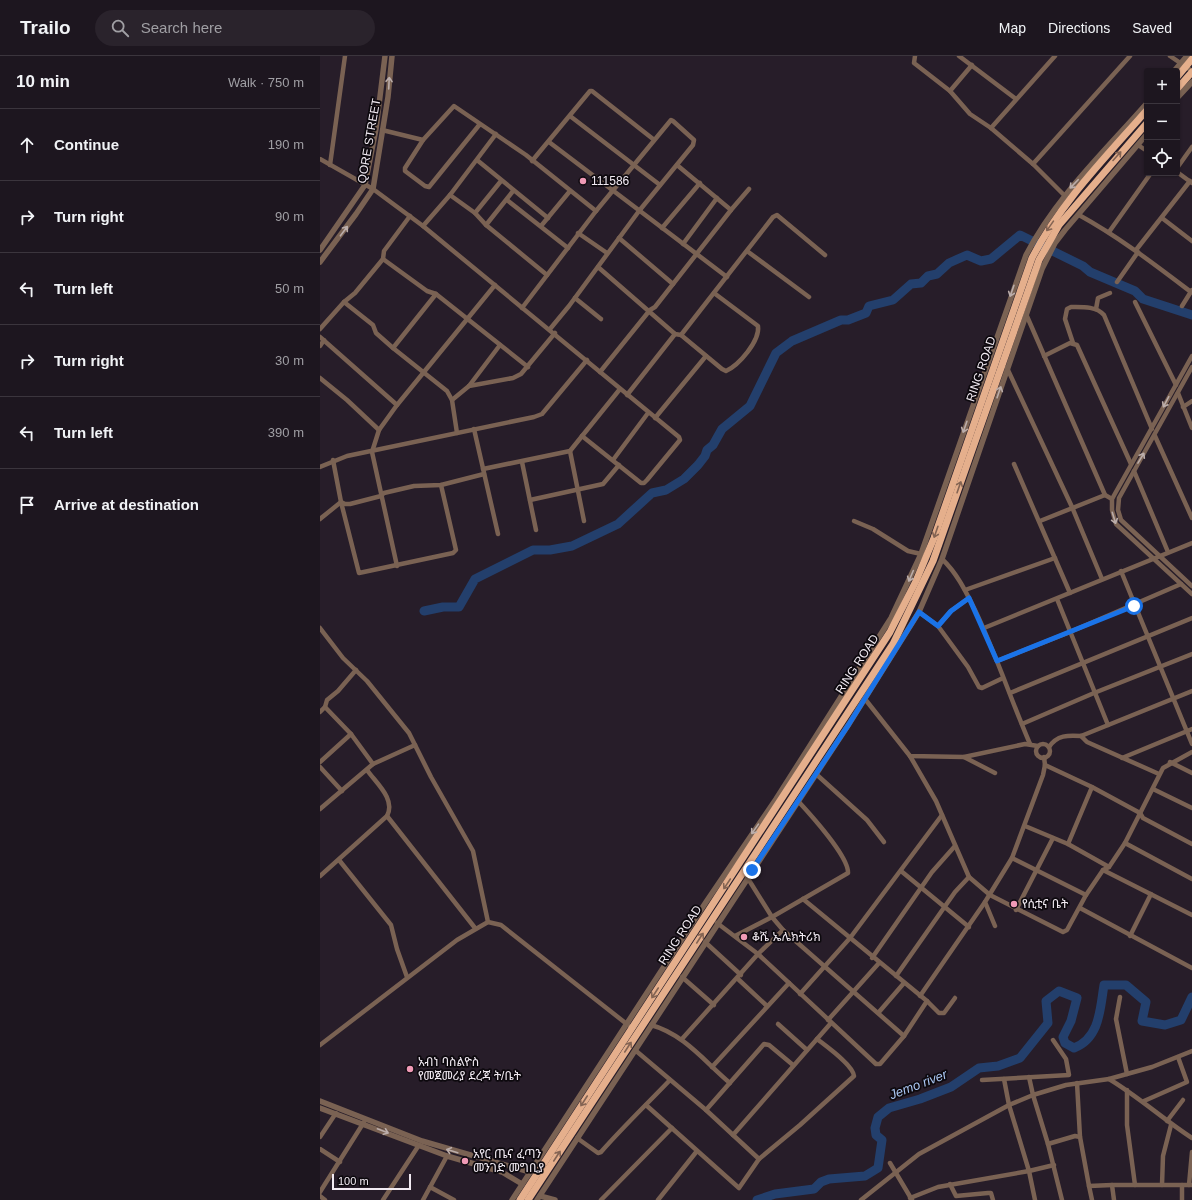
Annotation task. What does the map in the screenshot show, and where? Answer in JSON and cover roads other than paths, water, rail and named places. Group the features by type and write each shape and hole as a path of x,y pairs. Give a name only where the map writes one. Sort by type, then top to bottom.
{"highway":[{"path":"1180,83 1192,59"},
{"name":"RING ROAD","path":"520,1200 629,1026 866,671 903,608 934,538 1036,259 1068,201 1144,113"},
{"name":"RING ROAD","path":"1046,240 1144,126"},
{"name":"RING ROAD","path":"528,1200 892,644 924,582 935,555 1036,259"}],"street":[{"path":"330,165 345,56"},
{"name":"QORE STREET","path":"320,250 365,186 378,116 385,56"},
{"name":"QORE STREET","path":"320,262 373,189 392,56"},
{"path":"915,56 913,59 914,63 950,91 970,114 991,128 1033,164 1064,195"},
{"path":"959,56 1016,99"},
{"path":"991,128 1055,56"},
{"path":"1033,164 1130,56"},
{"path":"1170,56 1188,68"},
{"path":"1186,56 1188,68"},
{"path":"950,91 972,65"},
{"path":"1180,95 1192,82"},
{"path":"532,161 570,116 586,94 592,90 653,139"},
{"path":"512,1200 629,1026 706,902 776,800 891,618 921,554 1036,259 1046,240 1064,195 1146,104"},
{"path":"480,124 429,187 425,186 407,173 405,168 423,140 454,106 526,155 596,211"},
{"path":"570,116 660,185"},
{"path":"522,308 578,233 653,139 671,120 692,136 694,140 693,144 607,253 575,298 550,329"},
{"path":"382,130 423,140"},
{"path":"422,226 450,195 496,134"},
{"path":"1046,240 1079,215 1144,138"},
{"path":"549,142 727,277"},
{"path":"1138,145 1144,149"},
{"path":"1180,164 1192,147"},
{"path":"320,160 365,186 373,189 410,216 522,308 550,329 648,413 679,437 680,440 644,483 641,483 582,436"},
{"path":"477,160 513,191 548,218"},
{"path":"677,165 730,210"},
{"path":"1117,282 1137,251 1191,182 1180,174"},
{"path":"1109,232 1149,176"},
{"path":"475,213 501,181"},
{"path":"662,228 700,183"},
{"path":"600,372 650,310 655,307 730,210 749,189"},
{"path":"486,225 513,191"},
{"path":"541,226 570,191"},
{"path":"450,195 475,213 486,225 547,275"},
{"path":"683,244 717,198"},
{"path":"507,200 568,248"},
{"path":"627,395 714,293 773,217 777,215 825,255"},
{"path":"1079,215 1109,232 1191,291 1182,306"},
{"path":"320,329 344,302 356,293 383,259 384,251 410,216"},
{"path":"1162,218 1192,241"},
{"path":"578,233 607,253"},
{"path":"619,238 673,284"},
{"path":"747,251 809,297"},
{"path":"383,259 427,291 436,294 528,367"},
{"path":"555,1200 538,1198 865,699 919,612 942,559 1026,314 1036,259"},
{"path":"598,266 678,335 726,371 732,368 750,348 759,331 758,326 714,293"},
{"path":"398,566 372,452 379,430 423,372 495,285"},
{"path":"1096,309 1098,298 1110,293"},
{"path":"393,348 436,294"},
{"path":"575,298 601,319"},
{"path":"344,302 373,325 376,333 393,348 438,382 447,391 452,400 457,433"},
{"path":"1135,302 1176,384 1181,387"},
{"path":"1130,464 1077,345 1073,343 1065,320 1067,310 1071,307 1096,309 1104,315 1152,429"},
{"path":"1026,314 1105,495 1112,498"},
{"path":"469,386 513,378 521,374 554,333"},
{"path":"320,346 322,339 397,405"},
{"path":"1044,356 1073,343"},
{"path":"452,400 469,386 500,345"},
{"path":"655,418 706,356"},
{"path":"1192,356 1112,498 1112,510 1116,524 1192,594"},
{"path":"320,466 333,460 542,414 587,360"},
{"path":"1192,367 1155,436 1119,498 1118,510 1121,520 1192,586"},
{"path":"1007,368 1072,507 1102,579"},
{"path":"320,378 348,400 379,430"},
{"path":"341,502 350,504 381,496 384,493 414,486 441,485 484,472 570,451 620,389"},
{"path":"1178,393 1192,428"},
{"path":"1183,407 1192,401"},
{"path":"613,460 648,413"},
{"path":"474,429 498,534"},
{"path":"1155,436 1192,518"},
{"path":"570,451 584,521"},
{"path":"333,460 341,502 359,573 398,566 453,553 456,550 441,485"},
{"path":"522,462 536,530"},
{"path":"1014,464 1070,593"},
{"path":"530,500 602,484 619,465"},
{"path":"1134,471 1168,552"},
{"path":"1040,521 1105,495"},
{"path":"320,519 341,502"},
{"path":"854,521 873,529 908,551 921,554"},
{"path":"984,628 1192,543"},
{"path":"965,590 1055,558"},
{"path":"942,559 952,568 984,628 1030,744"},
{"path":"1121,571 1134,606 1148,636 1192,744"},
{"path":"997,661 1134,606 1181,584"},
{"path":"938,626 951,611 969,598"},
{"path":"1056,599 1108,725"},
{"path":"919,612 938,626 968,667 979,687 982,688 1003,678"},
{"path":"1010,693 1082,662 1192,618"},
{"path":"321,629 409,733 431,777 474,851 488,922"},
{"path":"1022,724 1094,693 1192,654"},
{"path":"320,712 325,707 327,700 338,691 356,670"},
{"path":"1044,757 1049,754 1049,747 1053,741 1059,737 1069,735 1082,736 1192,691"},
{"path":"865,699 910,756 924,779 969,877 990,895 1016,910 1062,932 1067,930 1086,895 1103,870 1109,867 1125,843 1163,768 1170,762 1192,752"},
{"path":"325,707 351,734 374,764"},
{"path":"1122,758 1192,729"},
{"path":"320,762 351,734"},
{"path":"1082,736 1086,742 1159,774"},
{"path":"910,756 964,757 1030,744 1038,746 1043,744 1049,747"},
{"path":"320,809 374,764 415,745"},
{"path":"1038,746 1036,749 1038,755 1044,757"},
{"path":"964,757 995,773"},
{"path":"920,996 969,927 1012,858 1025,826 1045,765 1044,757"},
{"path":"1170,762 1192,773"},
{"path":"1045,765 1092,787 1140,813 1143,818 1192,844"},
{"path":"320,767 342,791"},
{"path":"320,876 387,816 391,808 389,800 366,770"},
{"path":"816,774 867,820 884,842"},
{"path":"1068,844 1092,787"},
{"path":"1153,789 1192,808"},
{"path":"735,936 803,900 846,874 848,869 831,840 798,801"},
{"path":"387,816 475,928"},
{"path":"800,994 850,938 888,885 901,871 942,816"},
{"path":"1025,826 1068,844 1109,867"},
{"path":"1016,910 1038,871 1054,838"},
{"path":"1125,843 1192,879"},
{"path":"872,958 932,872 955,846"},
{"path":"1012,858 1086,895"},
{"path":"339,860 391,925 396,949 407,977"},
{"path":"1103,870 1192,915"},
{"path":"901,871 944,908 969,927"},
{"path":"748,877 772,917 783,930 879,1012 904,1036"},
{"path":"896,976 944,908 969,877"},
{"path":"1130,936 1151,894"},
{"path":"803,900 872,958 927,1001 938,1013 942,1014 955,998"},
{"path":"985,902 995,926"},
{"path":"1080,908 1192,968"},
{"path":"320,1045 457,940 475,928 488,922 501,925 629,1026"},
{"path":"717,924 758,954 876,1064 880,1064 904,1036 927,1001"},
{"path":"682,1039 758,954 783,930"},
{"path":"705,942 767,1006"},
{"path":"733,1135 817,1039 879,963"},
{"path":"682,977 714,1005"},
{"path":"712,1067 789,983"},
{"path":"879,1012 904,983"},
{"path":"1120,997 1116,1019 1127,1074"},
{"path":"778,1024 807,1050"},
{"path":"652,1025 666,1029 682,1039 730,1083"},
{"path":"646,1105 739,1188 759,1159 800,1125 854,1076 853,1071 836,1054 817,1039"},
{"path":"982,1080 1070,1074 1066,1059 1053,1040"},
{"path":"706,1110 764,1044 769,1044 793,1065"},
{"path":"635,1050 706,1110 759,1159"},
{"path":"861,1200 896,1173 903,1165 919,1154 1009,1105 1066,1084 1109,1079 1178,1057 1192,1051"},
{"path":"1144,1101 1187,1082 1178,1057"},
{"path":"1029,1077 1062,1200"},
{"path":"1004,1079 1009,1105 1035,1200"},
{"path":"1109,1079 1144,1101 1171,1125 1192,1138"},
{"path":"578,1138 598,1152 601,1152 626,1124 670,1080"},
{"path":"1077,1083 1080,1137 1092,1200"},
{"path":"1127,1090 1127,1126 1135,1185"},
{"path":"1167,1121 1183,1100"},
{"path":"320,1101 447,1156 502,1172 522,1184"},
{"path":"320,1108 365,1121 452,1151 530,1172"},
{"path":"320,1137 336,1113"},
{"path":"320,1192 365,1121"},
{"path":"1162,1185 1163,1156 1171,1125"},
{"path":"602,1200 672,1128"},
{"path":"1048,1144 1075,1136 1080,1137"},
{"path":"383,1200 419,1145"},
{"path":"320,1149 340,1162"},
{"path":"658,1200 697,1151"},
{"path":"1089,1186 1191,1185 1192,1152"},
{"path":"423,1200 447,1156"},
{"path":"890,1163 911,1199 938,1187 950,1184 1054,1166"},
{"path":"950,1184 956,1196 991,1193 993,1200"},
{"path":"1112,1185 1114,1200"},
{"path":"1182,1185 1182,1200"},
{"path":"430,1187 454,1200"},
{"path":"320,1196 325,1200"}],"waterway":[{"path":"424,611 443,607 459,607 475,579 533,550 550,550 572,546 618,524 652,493 666,490 684,479 698,465 705,456 707,450 713,445 722,429 750,406 776,353 792,341 841,320 848,320 866,313 869,306 893,300 911,284 921,283 928,276 937,274 949,263 967,255 981,261 991,259 1020,235 1083,266 1090,272 1135,291 1143,299 1192,315"},
{"name":"Jemo river","path":"757,1200 775,1194 814,1189 821,1182 829,1179 865,1176 878,1168 882,1140 876,1135 875,1128 878,1117 889,1108 920,1099 951,1087 979,1068 998,1066 1020,1058 1048,1023 1046,1001 1059,991 1077,998 1071,1021 1063,1037 1065,1043 1074,1048 1083,1043 1094,1030 1100,1013 1104,985 1126,985 1146,1002 1142,1021 1165,1025 1181,1020 1192,997"}],"place":[{"name":"111586","path":"583,181"},
{"name":"የሲቲና ቤት","path":"1014,904"},
{"name":"ቆሼ ኤሌክትሪክ","path":"744,937"},
{"name":"አብነ ባስልዮስ የመጀመሪያ ደረጃ ት/ቤት","path":"410,1069"},
{"name":"አየር ጤና ፈጣን መንገድ መግቢያ","path":"465,1161"}]}
